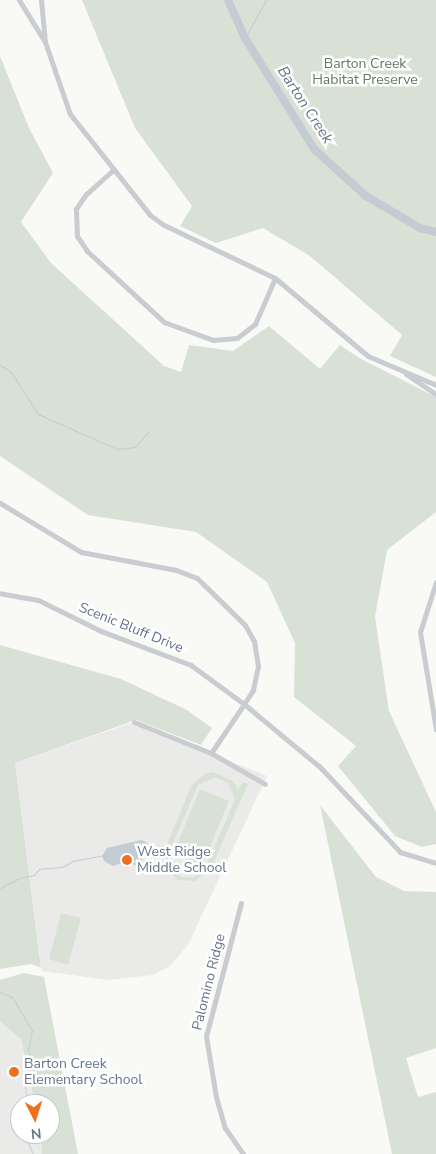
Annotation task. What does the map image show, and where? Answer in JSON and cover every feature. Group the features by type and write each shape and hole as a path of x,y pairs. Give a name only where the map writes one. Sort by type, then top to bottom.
{"street":[{"path":"41,0 45,42"},
{"path":"22,1 45,42 70,114 139,203 164,225 275,278 354,346 436,384"},
{"path":"113,170 86,194 76,209 77,236 87,251 164,322 213,340 237,338 255,324 275,278"},
{"path":"393,365 436,394"},
{"path":"0,503 81,552 176,570 197,578 245,625 254,641 258,674 244,704 211,753"},
{"path":"436,582 420,632 436,730"},
{"name":"Scenic Bluff Drive","path":"0,594 38,600 101,631 191,665 244,704 320,767 400,852 436,863"},
{"path":"134,722 211,753 258,776 265,784"},
{"name":"Palomino Ridge","path":"241,903 206,1036 216,1097 225,1128 244,1154"}],"shaded area":[{"name":"West Ridge Middle School","path":"134,722 267,776 188,945 169,967 153,975 108,980 42,971 15,763"},
{"path":"141,840 148,843 140,867 126,862 113,866 104,861 102,856 107,848"},
{"name":"Barton Creek Elementary School","path":"0,1022 21,1039 33,1094 10,1094 10,1144 42,1144 42,1154 0,1154"}],"green space":[{"name":"Barton Creek Habitat Preserve","path":"82,0 436,0 436,377 390,356 402,335 310,256 263,228 216,243 180,226 192,206 135,128"},
{"path":"0,56 29,128 53,173 21,222 51,263 164,366 181,372 189,345 233,351 269,326 320,369 340,345 361,359 436,397 436,512 387,550 375,617 389,711 436,812 436,844 422,847 395,836 338,766 356,746 294,697 295,643 267,582 196,532 88,515 0,456"},
{"path":"0,645 121,679 187,710 212,728 201,745 136,720 15,763 41,968 31,964 0,969"},
{"path":"213,772 233,781 238,790 243,782 248,784 211,868 195,881 178,880 166,868 165,850 191,786 204,774","holes":["215,777 228,783 235,799 205,869 193,878 181,877 170,867 169,852 198,785"]},
{"path":"200,789 229,801 202,866 173,854"},
{"path":"320,805 376,877 404,891 436,892 436,1048 406,1058 418,1097 436,1092 436,1154 392,1154"},
{"path":"61,913 81,918 68,965 49,959"},
{"path":"24,973 44,977 78,1154 42,1154 42,1144 60,1144 60,1094 33,1094 21,1039 0,1022 0,980"}],"waterway":[{"name":"Barton Creek","path":"228,0 245,38 314,149 366,196 420,228 436,232"},
{"path":"245,38 266,0"},
{"path":"0,365 11,372 38,414 117,449 135,447 148,432"},
{"path":"0,888 20,878 34,875 39,869 62,867 73,861 104,855"},
{"path":"0,992 12,997 32,1030 28,1050 32,1062 25,1087 26,1094"},
{"path":"28,1144 33,1154"}],"place":[{"name":"West Ridge Middle School","path":"127,860"},
{"name":"Barton Creek Elementary School","path":"14,1072"}]}
